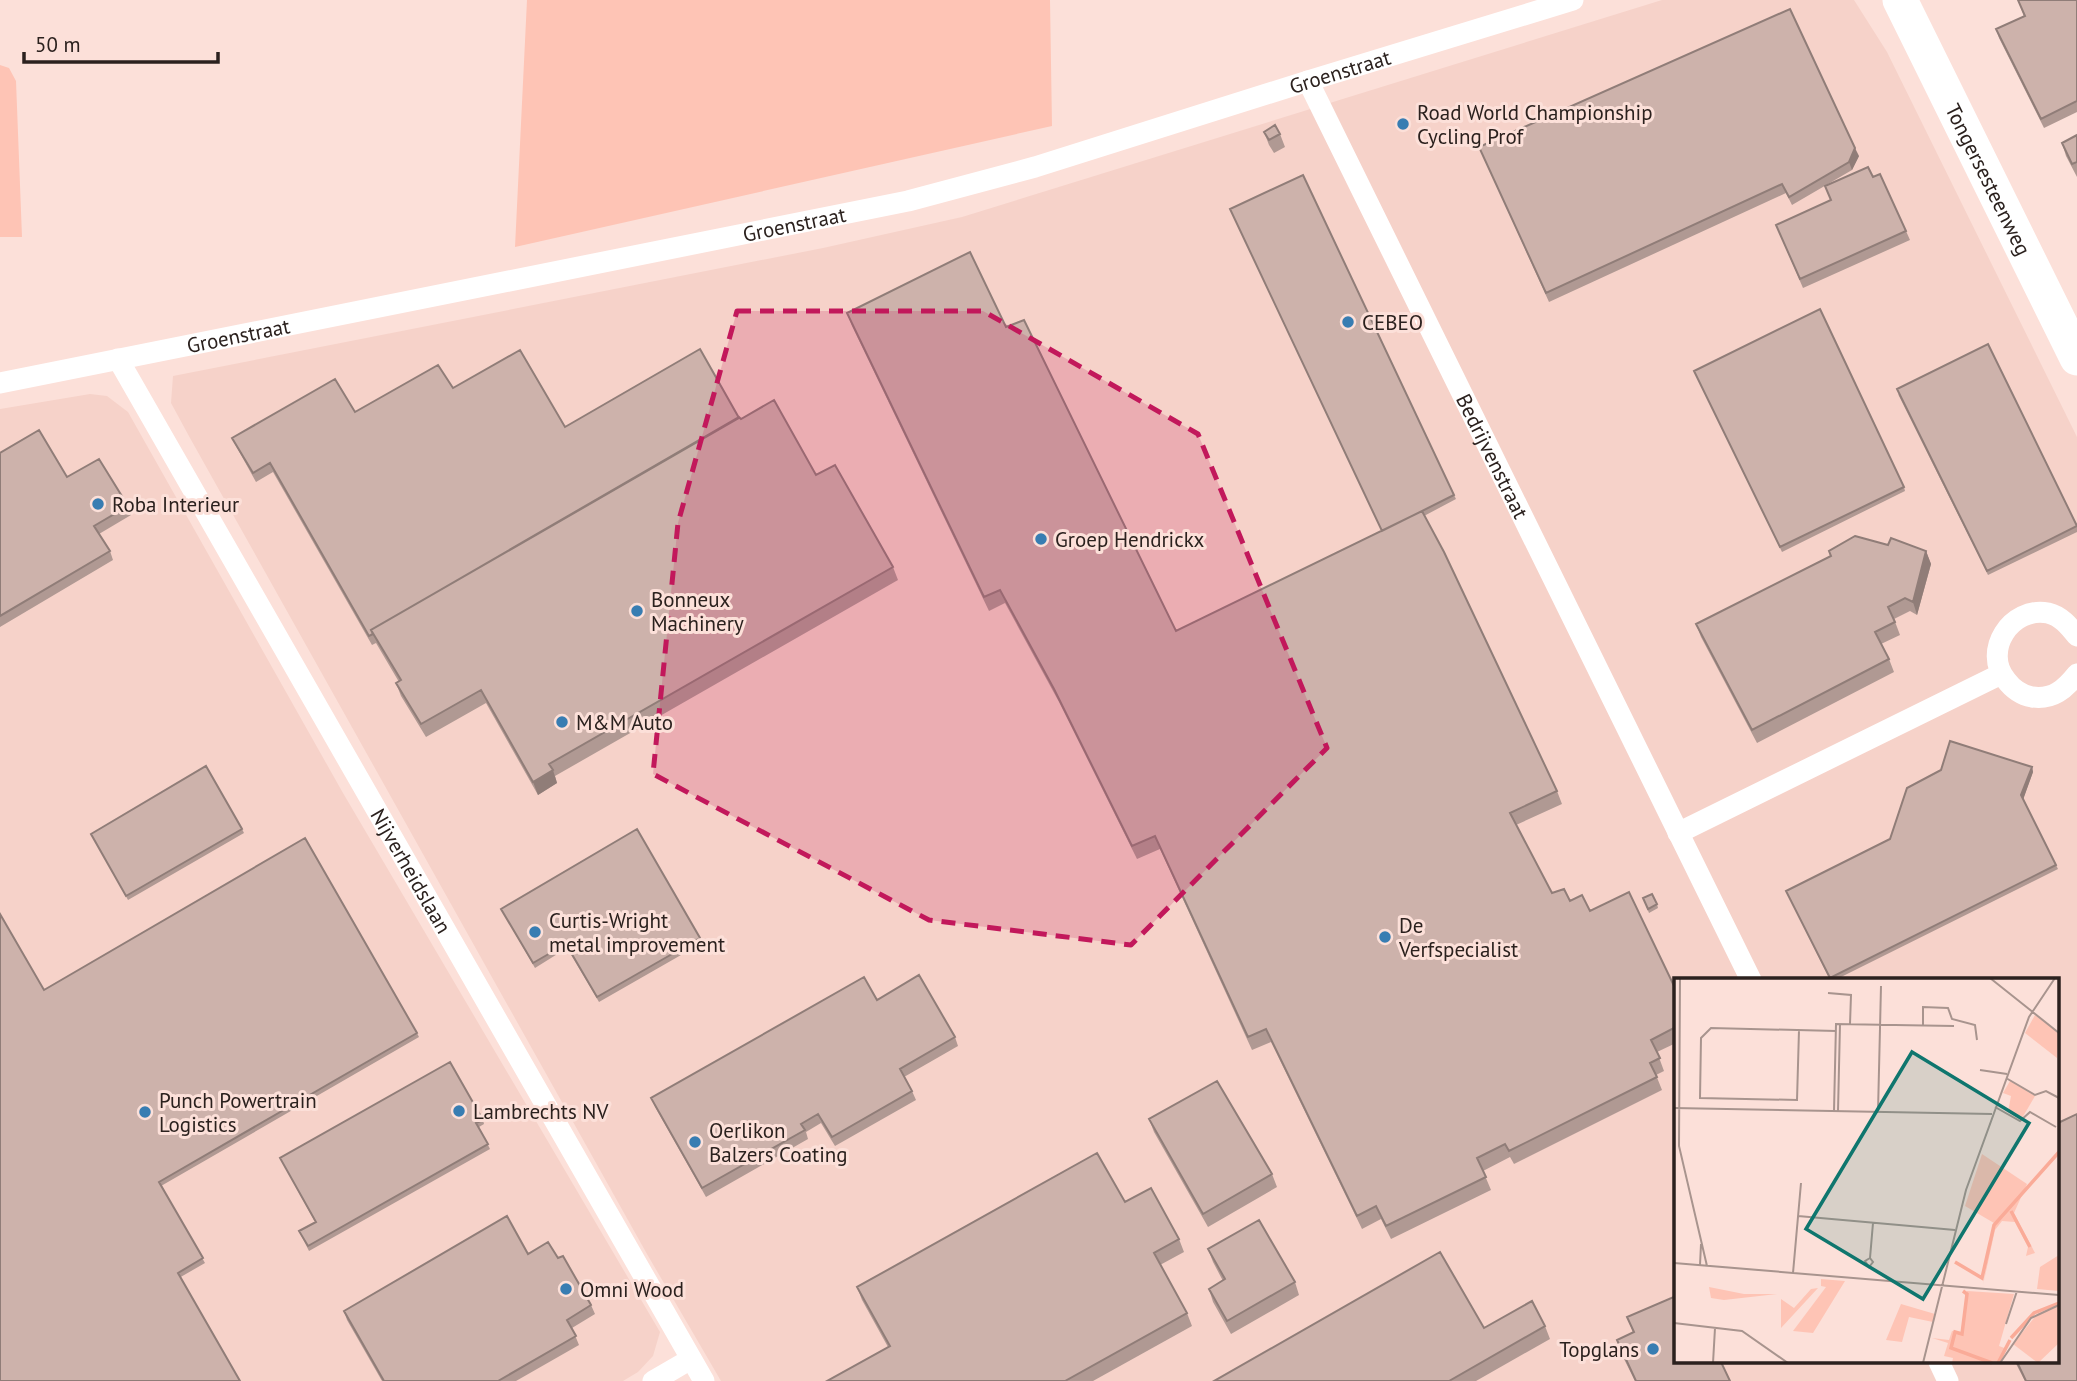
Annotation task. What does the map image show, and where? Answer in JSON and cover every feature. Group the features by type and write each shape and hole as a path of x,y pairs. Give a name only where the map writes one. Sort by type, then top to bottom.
{"main road":[{"name":"Tongersesteenweg","path":"1900,0 2077,358"}],"street":[{"name":"Groenstraat","path":"0,383 908,201 1035,167 1573,0"},
{"name":"Bedrijvenstraat","path":"1308,81 1750,978"},
{"name":"Nijverheidslaan","path":"118,359 704,1381"},
{"path":"2077,636 2065,622 2048,613 2029,614 2012,622 2000,637 1996,656 2001,674 2013,689 2030,697 2049,697 2066,688 2077,674"},
{"path":"1678,832 2001,674"},
{"path":"653,1381 691,1359"},
{"path":"1940,1364 1948,1381"}],"highlighted area":[{"path":"737,311 983,311 1198,434 1327,748 1131,945 929,920 653,774 678,523"}],"shaded area":[{"path":"527,0 1050,0 1052,126 515,247"},
{"path":"1662,0 1854,0 1887,52 2077,437 2077,1381 721,1381 647,1254 190,438 171,403 173,376 823,248 962,217"},
{"path":"0,65 9,68 16,81 22,237 0,237"},
{"path":"90,394 107,396 128,412 343,793 660,1332 653,1356 638,1372 623,1381 0,1381 0,409"}],"building":[{"path":"2018,0 2077,0 2077,101 2041,119 1996,29 2025,16"},
{"path":"1790,9 1855,148 1849,162 1789,197 1782,184 1546,293 1479,147"},
{"path":"1275,125 1280,134 1269,140 1264,132"},
{"path":"2077,135 2077,162 2072,164 2062,143"},
{"path":"1868,167 1873,177 1880,174 1906,231 1800,279 1776,225 1831,200 1825,186"},
{"path":"1303,175 1454,495 1382,531 1230,209"},
{"path":"970,252 1006,327 1024,320 1176,631 1422,511 1557,791 1510,813 1552,893 1564,889 1570,901 1582,895 1590,911 1629,892 1674,986 1674,1028 1651,1040 1660,1058 1650,1063 1657,1077 1509,1151 1505,1144 1477,1158 1486,1177 1386,1226 1376,1206 1357,1216 1266,1029 1248,1037 1155,836 1132,846 1054,689 1000,590 984,597 847,313"},
{"path":"1820,309 1904,487 1780,547 1694,371"},
{"path":"1988,344 2077,526 1987,571 1897,389"},
{"path":"700,349 739,418 371,630 373,634 369,636 270,463 253,473 232,438 335,379 355,412 438,365 453,388 520,350 565,427"},
{"name":"Bonneux Machinery","path":"774,400 816,475 835,465 893,567 549,764 553,770 533,782 481,690 421,724 396,683 401,680 371,630 739,417 741,419"},
{"path":"39,430 67,477 99,459 128,506 94,526 110,551 0,616 0,453"},
{"path":"1855,536 1888,545 1891,538 1926,551 1913,602 1905,598 1888,607 1895,622 1875,632 1889,659 1752,730 1696,624 1831,556 1829,551"},
{"path":"1950,741 2032,767 2021,795 2056,865 1830,978 1786,891 1890,839 1907,788 1941,770"},
{"path":"206,766 242,829 126,896 91,834"},
{"path":"637,829 700,938 597,997 566,944 533,963 501,909"},
{"name":"Punch Powertrain Logistics","path":"305,838 417,1033 159,1182 203,1258 178,1273 240,1381 0,1381 0,914 44,990"},
{"path":"1652,894 1657,904 1648,909 1643,898"},
{"path":"919,975 955,1037 900,1069 912,1091 832,1137 818,1114 801,1124 805,1130 702,1188 651,1098 864,977 877,1000"},
{"path":"450,1062 483,1120 476,1123 488,1144 308,1246 299,1231 316,1222 280,1158"},
{"path":"1217,1081 1272,1174 1203,1214 1149,1119"},
{"path":"2077,1114 2077,1381 2026,1381 2018,1364 2060,1364 2060,1122"},
{"path":"1097,1153 1125,1202 1151,1188 1179,1239 1154,1253 1187,1313 1065,1381 827,1381 890,1346 857,1287"},
{"path":"507,1216 528,1254 548,1242 558,1258 563,1256 591,1305 567,1320 576,1336 498,1381 384,1381 344,1311"},
{"path":"1259,1220 1295,1282 1227,1321 1209,1289 1225,1279 1208,1249"},
{"path":"1440,1252 1484,1328 1532,1301 1545,1326 1449,1381 1214,1381"},
{"name":"Topglans","path":"1674,1297 1674,1364 1722,1364 1730,1381 1636,1381 1617,1340 1634,1332 1627,1317"}],"place":[{"name":"Road World Championship Cycling Prof","path":"1403,124"},
{"name":"CEBEO","path":"1348,322"},
{"name":"Roba Interieur","path":"98,504"},
{"name":"Groep Hendrickx","path":"1041,539"},
{"name":"Bonneux Machinery","path":"637,611"},
{"name":"M&M Auto","path":"562,722"},
{"name":"Curtis-Wright metal improvement","path":"535,932"},
{"name":"De Verfspecialist","path":"1385,937"},
{"name":"Lambrechts NV","path":"459,1111"},
{"name":"Punch Powertrain Logistics","path":"145,1112"},
{"name":"Oerlikon Balzers Coating","path":"695,1142"},
{"name":"Omni Wood","path":"566,1289"},
{"name":"Topglans","path":"1653,1349"}]}
